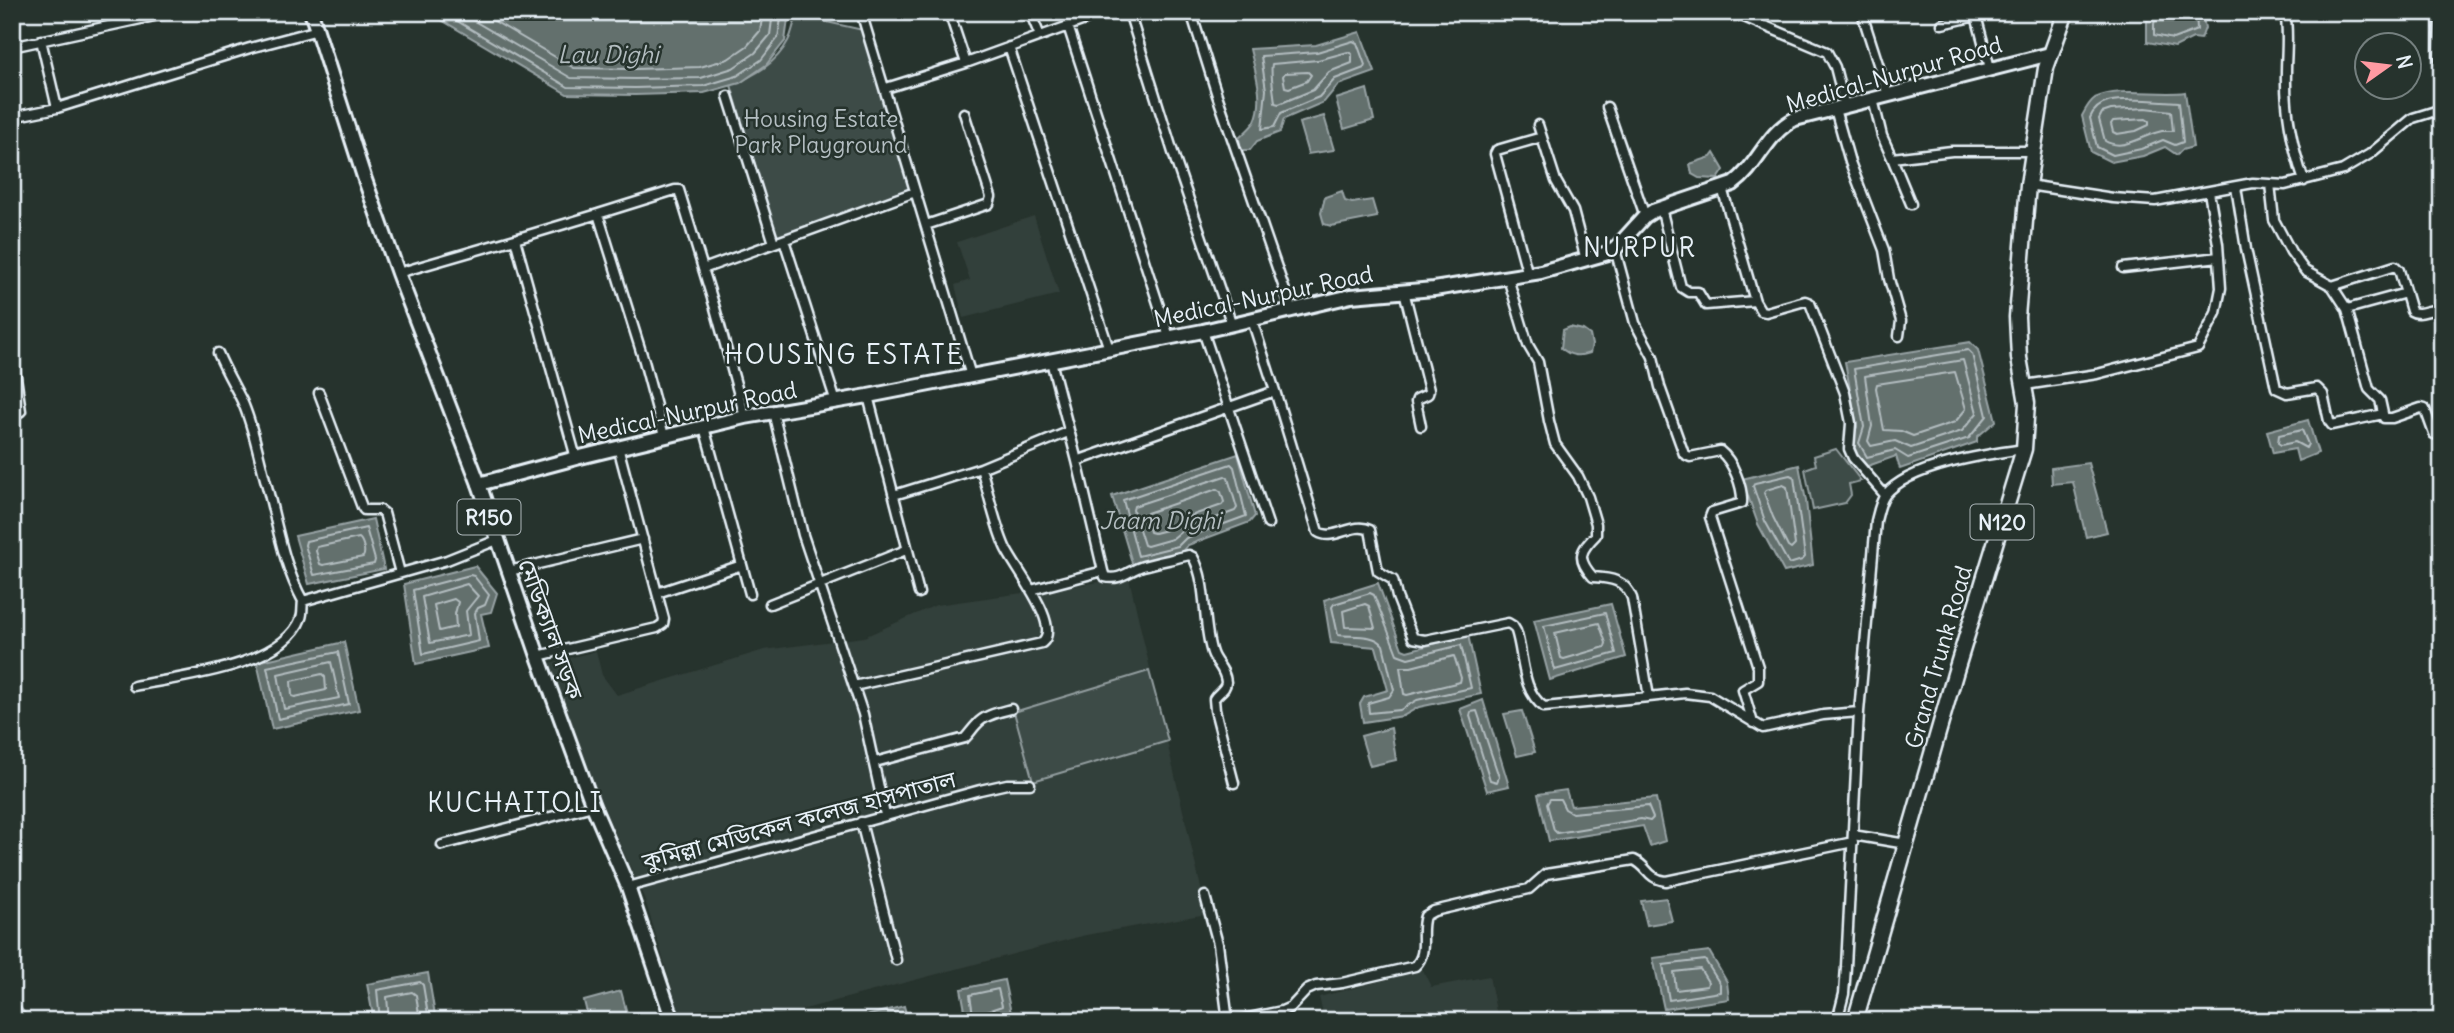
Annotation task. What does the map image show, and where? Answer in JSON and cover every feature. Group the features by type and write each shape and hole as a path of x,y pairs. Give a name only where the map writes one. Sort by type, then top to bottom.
{"highway":[{"name":"Grand Trunk Road","path":"1855,1021 2024,449 2027,422 2017,317 2028,185 2050,54 2066,12"}],"street":[{"path":"12,47 173,12"},
{"name":"মেডিক্যাল সড়ক","path":"311,12 398,273 479,484 593,806 628,887 673,1021"},
{"path":"861,12 971,376"},
{"path":"949,12 966,63"},
{"path":"1030,12 1040,36"},
{"path":"886,88 966,63 1107,12"},
{"path":"1129,12 1176,162 1232,325"},
{"path":"1191,12 1292,311"},
{"path":"1732,12 1827,52 1835,67 1850,162 1884,250 1901,321 1899,336"},
{"path":"1867,12 1864,20 1888,95"},
{"path":"2285,12 2288,40 2287,111 2304,181"},
{"path":"2440,12 2442,77"},
{"path":"1942,24 1975,14 1990,68"},
{"path":"1068,26 1169,337"},
{"path":"13,113 57,108 250,48 318,30"},
{"path":"41,40 57,108"},
{"path":"1009,47 1109,349"},
{"name":"Medical-Nurpur Road","path":"479,484 618,447 773,412 1203,331 1351,296 1528,275 1599,257 1615,250 1645,216 1722,188 1743,177 1769,138 1786,123 1804,116 2050,54"},
{"path":"728,96 774,243"},
{"path":"1873,99 1882,136 1911,204"},
{"path":"1607,107 1645,216"},
{"path":"2028,185 2155,201 2253,183 2285,186 2343,170 2358,162 2413,118 2442,109"},
{"path":"926,225 989,204 991,197 964,113"},
{"path":"1538,125 1556,181 1573,211 1586,260"},
{"path":"1528,275 1495,154 1497,150 1542,138"},
{"path":"1892,158 1952,151 2032,151"},
{"path":"2270,184 2274,220 2283,237 2305,271 2332,286 2347,309 2370,389 2380,400 2383,414 2388,419 2425,409 2434,434 2442,437"},
{"path":"2236,187 2246,249 2276,388 2287,393 2317,388 2323,394 2332,425 2383,414"},
{"path":"1722,188 1755,301 1761,311 1805,301 1811,303 1814,308 1845,393 1851,424 1849,449 1853,458 1885,495"},
{"path":"398,273 679,190 745,418"},
{"path":"703,269 915,192"},
{"path":"2025,385 2097,374 2198,348 2220,302 2220,257 2209,192"},
{"path":"1661,208 1683,290 1699,292 1703,303 1709,306 1755,301"},
{"path":"598,214 644,361 664,436"},
{"path":"515,239 576,458"},
{"path":"784,240 836,402"},
{"path":"1615,250 1635,323 1653,356 1660,387 1684,454 1690,457 1720,450 1735,471 1740,488 1742,503 1712,512 1710,517 1758,667 1759,678 1743,690 1753,723"},
{"path":"2123,268 2220,257"},
{"path":"2332,286 2395,267 2399,270 2411,311 2414,313 2435,309 2439,310 2442,317"},
{"path":"1508,278 1528,345 1538,362 1555,444 1578,476 1592,508 1596,536 1583,548 1582,555 1593,577 1620,581 1628,588 1649,697"},
{"path":"1404,291 1429,390 1428,394 1416,402 1421,426"},
{"path":"2347,309 2406,293"},
{"path":"1252,320 1318,532 1326,536 1360,527 1370,530 1378,571 1393,580 1413,638 1425,640 1508,623 1516,631 1534,699 1550,708 1685,694 1710,696 1763,728 1816,716 1859,712"},
{"path":"1203,331 1268,524"},
{"path":"12,350 21,411 12,417"},
{"path":"134,686 230,668 260,656 276,646 294,629 301,618 303,601 293,583 278,539 266,482 242,403 218,353"},
{"path":"1051,361 1105,577 1128,575 1139,567 1189,555 1196,562 1212,652 1220,663 1226,683 1225,688 1214,699 1214,709 1234,783"},
{"path":"1077,461 1275,391"},
{"path":"319,393 364,510 380,510 384,513 400,573"},
{"path":"868,396 919,593"},
{"path":"773,412 803,535 854,686 875,762 885,815"},
{"path":"704,427 750,594"},
{"path":"894,495 981,468 1068,432"},
{"path":"538,656 657,628 663,624 664,619 618,447"},
{"path":"1837,1021 1844,994 1859,712 1876,521 1885,495 1900,484 1930,470 1979,455 2024,449"},
{"path":"854,686 1042,643 1047,635 1040,605 1005,547 981,468"},
{"path":"509,571 643,539"},
{"path":"303,601 447,560 497,540"},
{"path":"770,604 906,550"},
{"path":"657,593 742,565"},
{"path":"1031,590 1103,571"},
{"path":"875,762 965,738 973,731 977,722 1011,709"},
{"name":"কুমিল্লা মেডিকেল কলেজ হাসপাতাল","path":"628,887 980,790 1007,784 1030,784"},
{"path":"442,845 593,806"},
{"path":"861,822 896,960"},
{"path":"1234,1021 1291,1007 1307,990 1316,986 1342,983 1415,966 1423,954 1422,925 1425,916 1434,911 1530,890 1546,874 1634,860 1655,879 1666,881 1853,839 1906,844"},
{"path":"1205,896 1218,944 1228,1021"}],"shaded area":[{"path":"1034,216 1059,294 963,318 955,285 970,280 957,242"},
{"path":"1129,578 1207,914 1086,935 759,1021 682,1021 645,900 602,804 546,664 596,651 602,675 617,695 764,650 864,637 936,605"},
{"path":"1423,970 1431,987 1489,976 1498,1021 1325,1021 1319,997"}],"green space":[{"name":"Housing Estate Park Playground","path":"802,13 818,20 863,30 912,190 777,238 731,85 771,63 788,41 794,24"},
{"path":"1836,449 1861,481 1849,484 1851,495 1845,503 1813,510 1805,469 1816,465 1814,456"},
{"path":"1149,671 1168,741 1033,781 1014,712"}],"water":[{"name":"Lau Dighi","path":"428,12 789,12 785,41 766,65 740,83 704,93 635,95 567,94"},
{"path":"2152,12 2202,12 2205,28 2201,39 2193,38 2175,47 2147,42 2147,21"},
{"path":"1360,32 1375,72 1338,85 1324,102 1284,119 1280,132 1257,141 1250,150 1241,150 1239,138 1255,121 1259,104 1250,49 1316,45"},
{"path":"1367,89 1374,120 1344,129 1336,99"},
{"path":"2127,92 2185,92 2193,147 2182,150 2177,155 2165,147 2143,156 2111,162 2091,152 2082,116 2095,98"},
{"path":"1324,116 1334,150 1308,154 1299,123"},
{"path":"1714,153 1724,170 1718,179 1699,178 1692,174 1690,164 1711,157"},
{"path":"1342,191 1345,201 1352,203 1372,200 1377,217 1331,226 1324,224 1321,213 1325,197"},
{"path":"1570,327 1590,335 1590,353 1574,355 1561,348 1563,330"},
{"path":"1970,342 1978,350 1996,421 1977,437 1977,442 1900,469 1896,456 1865,467 1850,443 1857,427 1845,362"},
{"path":"2308,420 2318,453 2298,461 2295,449 2273,453 2267,431"},
{"name":"Jaam Dighi","path":"1238,454 1255,516 1250,522 1188,545 1183,552 1133,566 1112,496"},
{"path":"2088,463 2107,532 2086,537 2073,482 2052,484 2051,468"},
{"path":"1799,465 1813,565 1784,572 1758,524 1742,479"},
{"path":"373,519 384,569 309,584 295,536"},
{"path":"475,566 497,593 491,612 481,614 489,648 416,664 404,584"},
{"path":"1378,583 1402,649 1407,651 1468,635 1481,694 1419,707 1403,716 1363,722 1360,704 1364,697 1388,690 1376,647 1331,643 1324,600"},
{"path":"1611,604 1626,657 1550,680 1534,620"},
{"path":"344,642 359,710 272,729 257,662"},
{"path":"1483,700 1509,786 1487,791 1460,709"},
{"path":"1522,711 1535,752 1517,756 1504,714"},
{"path":"1391,728 1396,760 1370,766 1361,736"},
{"path":"1566,790 1571,806 1656,798 1665,841 1650,846 1643,826 1549,841 1538,794"},
{"path":"1666,898 1672,921 1647,925 1641,901"},
{"path":"1709,951 1727,982 1729,999 1664,1009 1653,958"},
{"path":"428,973 436,1021 374,1021 367,984"},
{"path":"1004,980 1011,1013 967,1021 961,989"},
{"path":"621,991 629,1021 589,1021 584,1001"},
{"path":"904,1006 908,1021 863,1021 862,1017"}],"waterway":[{"path":"12,998 31,1021"}],"district":[{"name":"NURPUR","path":"1640,247"},
{"name":"HOUSING ESTATE","path":"844,354"},
{"name":"KUCHAITOLI","path":"515,802"}]}
